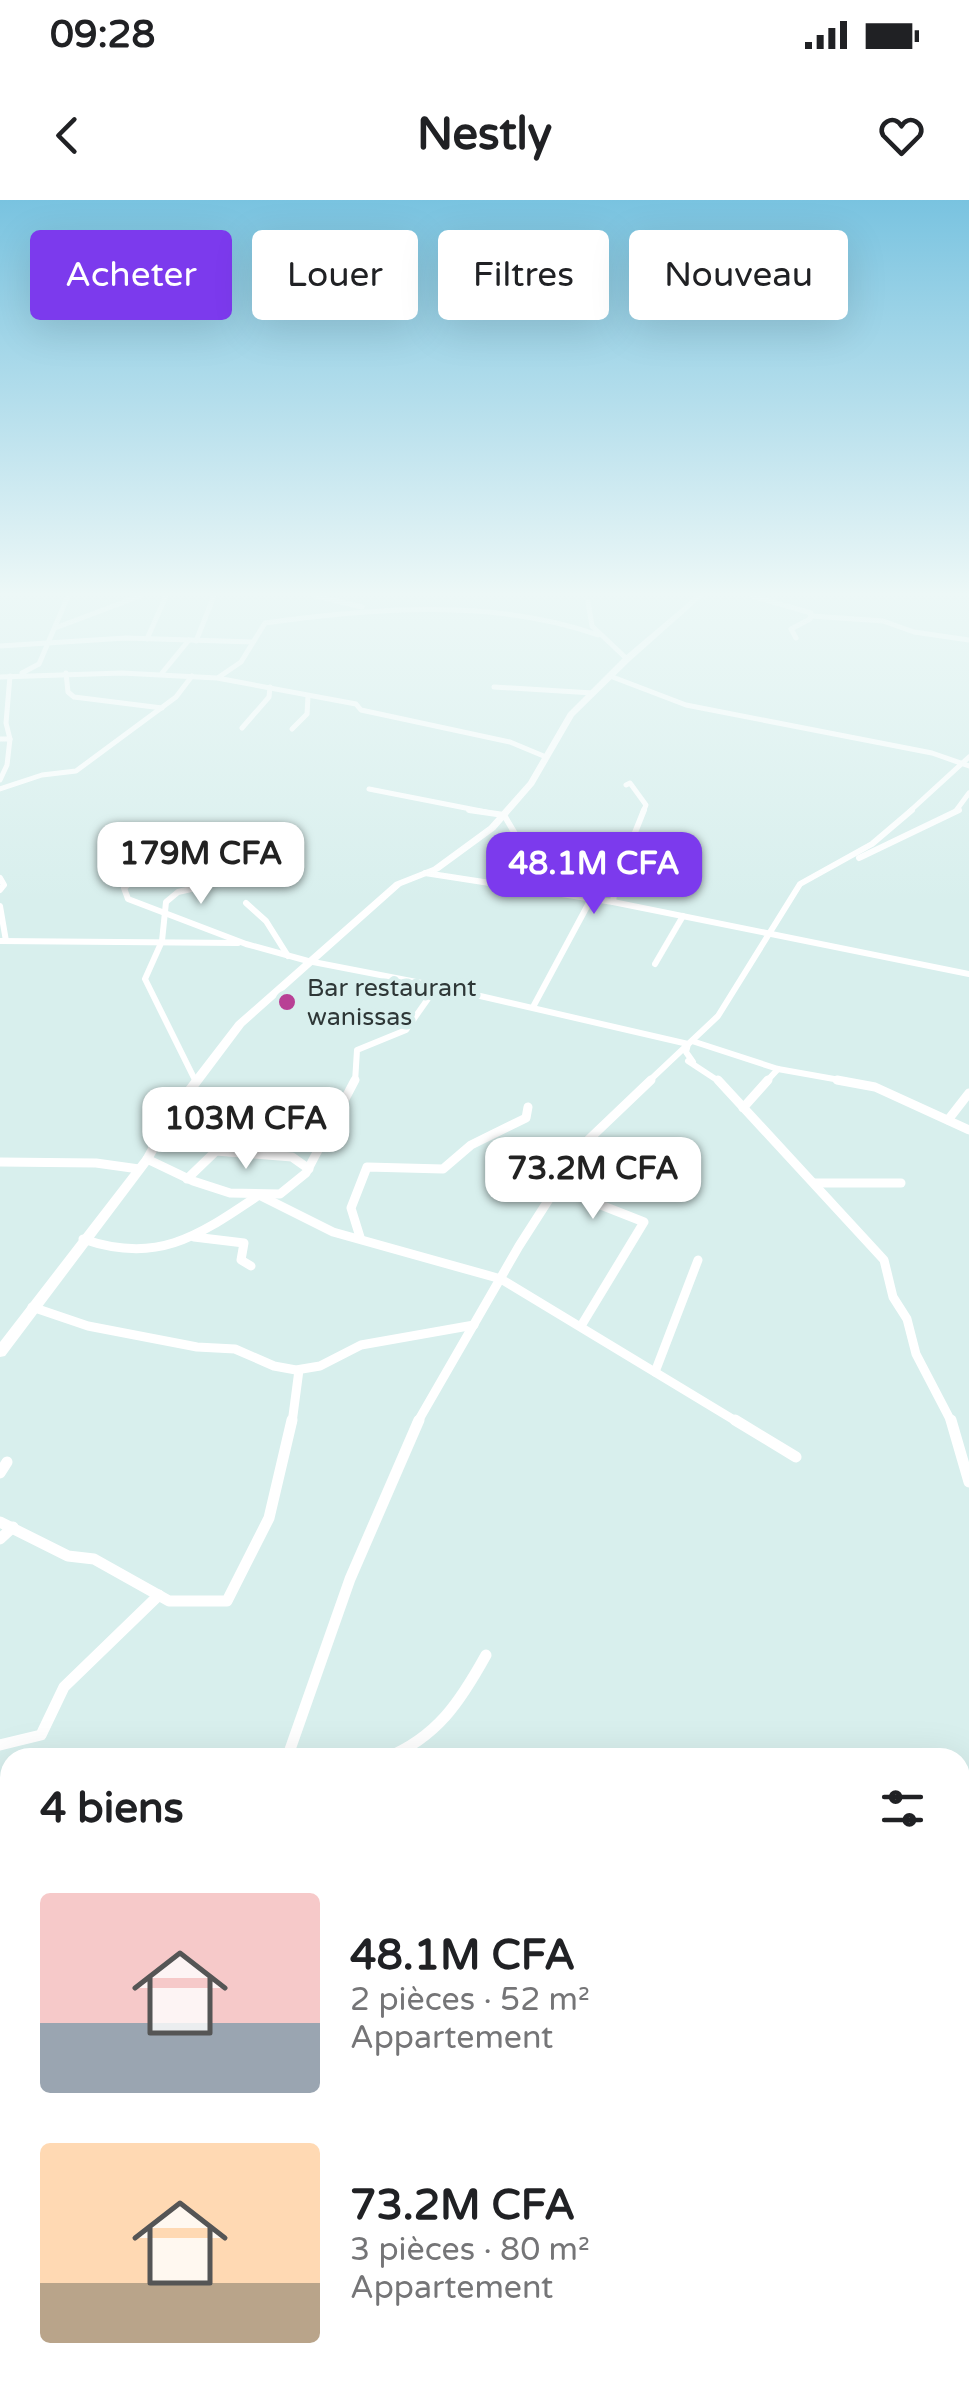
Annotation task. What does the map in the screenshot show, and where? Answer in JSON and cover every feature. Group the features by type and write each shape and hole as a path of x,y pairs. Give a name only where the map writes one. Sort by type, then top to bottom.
{"main road":[{"path":"0,1352 4,1341 147,1158 240,1024 398,884 424,874 480,837 504,815 546,758 571,715 588,698"}],"street":[{"path":"0,780 10,739 6,723 9,698"},
{"path":"75,698 162,708"},
{"path":"0,790 41,775 72,773 175,698"},
{"path":"242,728 267,698"},
{"path":"292,729 307,714 308,698"},
{"path":"321,698 510,742 546,758"},
{"path":"666,698 686,706 967,760"},
{"path":"0,738 10,739"},
{"path":"852,860 967,760"},
{"path":"613,902 616,880 646,805 630,783 626,785"},
{"path":"369,789 504,815 524,850"},
{"path":"291,1748 367,1534 417,1423 555,1187 585,1143 718,1016 800,884 822,870 951,815 969,794"},
{"path":"144,872 128,884 126,896 246,944 308,961 690,1042 778,1069 875,1087 969,1130"},
{"path":"424,874 613,902 969,974"},
{"path":"0,878 4,885 0,890"},
{"path":"191,890 170,898 162,941 148,966 146,983 160,1021 176,1038 196,1083"},
{"path":"533,1007 591,898"},
{"path":"246,903 266,921 288,956"},
{"path":"0,906 3,941 246,944"},
{"path":"655,964 682,916"},
{"path":"82,1239 99,1246 151,1253 194,1236 259,1196 281,1194 309,1169 354,1085 361,1065 357,1050 398,1039 437,986"},
{"path":"690,1042 686,1052 693,1062 718,1080 877,1251 890,1272 893,1297 907,1319 916,1354 956,1430 969,1482"},
{"path":"674,1057 693,1062"},
{"path":"743,1108 778,1069"},
{"path":"948,1120 969,1093"},
{"path":"360,1237 351,1208 368,1167 399,1171 443,1169 471,1145 526,1118 528,1107"},
{"path":"187,1180 216,1151 292,1158 309,1169"},
{"path":"147,1158 187,1180 259,1196 332,1232 501,1280 796,1457"},
{"path":"0,1162 96,1163 138,1169"},
{"path":"814,1183 901,1183"},
{"path":"555,1187 644,1222 581,1326"},
{"path":"194,1236 244,1243 241,1260 250,1266"},
{"path":"654,1372 698,1260"},
{"path":"32,1307 88,1326 197,1348 235,1348 274,1366 299,1370 320,1366 360,1345 474,1325"},
{"path":"0,1522 68,1556 94,1559 169,1601 227,1601 254,1558 284,1478 299,1370"},
{"path":"0,1473 7,1462"},
{"path":"0,1539 13,1527"},
{"path":"0,1746 41,1735 64,1687 159,1595"},
{"path":"408,1748 429,1738 445,1724 486,1655"}],"place":[{"name":"Bar restaurant wanissas","path":"287,1002"}]}
